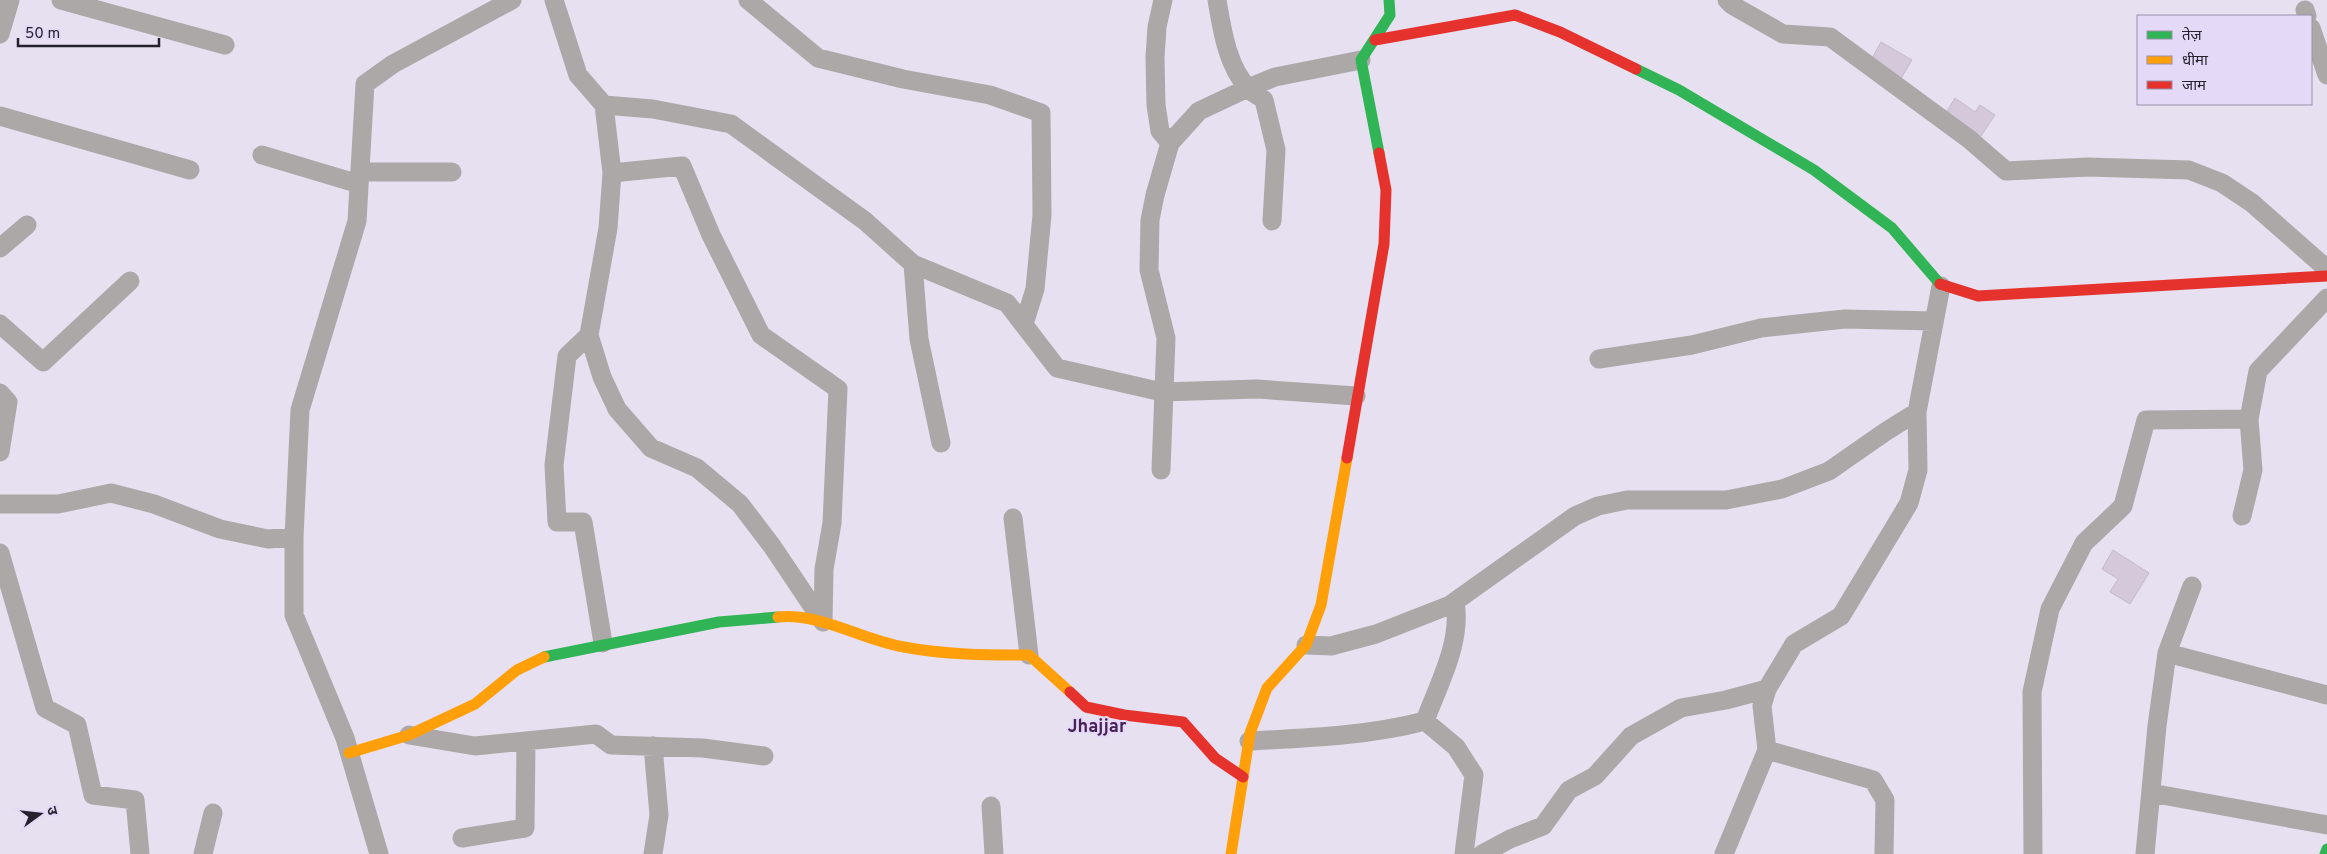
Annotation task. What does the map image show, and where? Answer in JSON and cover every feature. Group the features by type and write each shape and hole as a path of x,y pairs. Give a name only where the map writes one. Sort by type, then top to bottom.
{"street":[{"path":"0,34 10,0"},
{"path":"61,0 225,45"},
{"path":"379,854 350,753 294,615 294,537 300,410 356,221 365,84 393,64 512,0"},
{"path":"554,0 578,75 604,105 612,174 608,228 589,335 602,377 617,409 650,448 697,468 740,504 772,546 823,622"},
{"path":"748,0 818,58 903,79 990,95 1041,113 1042,214 1035,289 1024,324"},
{"path":"1163,0 1157,27 1155,57 1156,105 1160,131 1170,143"},
{"path":"1217,0 1222,29 1235,70 1248,88 1264,100 1276,150 1272,220"},
{"path":"1161,470 1162,392 1166,338 1149,270 1150,220 1170,143 1199,111 1248,88 1275,77 1361,60 1390,15 1389,0"},
{"path":"1727,0 1732,5 1783,34 1830,37 1969,139 2006,171 2088,167 2189,170 2222,183 2252,203 2327,269"},
{"path":"1375,40 1515,15 1560,32 1679,90 1814,170 1892,228 1941,286 1978,296 2327,276"},
{"path":"2312,32 2327,75"},
{"path":"1231,854 1249,741 1267,688 1306,645 1321,605 1384,244 1386,190 1361,60"},
{"path":"604,105 652,108 730,124 865,221 913,264 1007,303 1056,368 1162,392 1257,390 1356,396"},
{"path":"0,116 190,170"},
{"path":"262,155 360,178 452,172"},
{"path":"612,174 682,166 711,235 761,335 838,390 832,523 824,569 823,622"},
{"path":"0,248 27,225"},
{"path":"913,264 919,338 941,443"},
{"path":"0,324 43,362 130,281"},
{"path":"1724,854 1767,750 1762,706 1767,689 1794,644 1841,616 1909,503 1918,470 1917,412 1941,286"},
{"path":"2242,516 2253,470 2249,419 2258,372 2327,298"},
{"path":"1599,359 1692,345 1761,328 1845,319 1934,320"},
{"path":"589,335 567,356 554,465 555,489 557,522 582,522 603,643"},
{"path":"0,393 8,402 0,452"},
{"path":"1306,645 1331,646 1376,634 1455,602 1575,516 1598,506 1627,500 1726,500 1782,489 1829,471 1884,432 1917,412"},
{"path":"2033,854 2032,692 2050,609 2084,543 2123,506 2146,420 2249,419"},
{"path":"0,504 58,504 111,493 154,504 220,529 268,539 294,537"},
{"path":"1013,518 1029,655 1086,707 1124,715 1183,722 1215,758 1243,777"},
{"path":"0,552 45,708 76,725 93,795 135,800 140,854"},
{"path":"2145,854 2167,653 2192,586"},
{"path":"1425,720 1453,646 1458,618 1455,602"},
{"path":"350,753 409,735 475,704 517,670 549,654 719,622 785,616 823,622 902,647 965,655 1029,655"},
{"path":"2167,653 2327,695"},
{"path":"1482,854 1510,839 1544,826 1569,790 1595,776 1631,736 1681,708 1726,700 1767,689"},
{"path":"1249,741 1316,737 1404,726 1425,720"},
{"path":"1425,720 1456,747 1474,776 1464,854"},
{"path":"409,735 475,746 596,734 611,745 702,748 764,756"},
{"path":"462,838 526,828 526,741"},
{"path":"653,746 659,815 653,854"},
{"path":"1767,750 1873,780 1885,800 1884,854"},
{"path":"2151,793 2327,825"},
{"path":"991,806 994,854"},
{"path":"203,854 213,813"},
{"path":"2325,854 2327,849"}],"building":[{"path":"1881,42 1912,60 1900,80 1870,62"},
{"path":"1955,98 1975,112 1980,105 1995,115 1981,136 1946,113"},
{"path":"2113,550 2149,573 2130,604 2110,592 2118,579 2102,569"}],"traffic: fast":[{"path":"1379,153 1361,60 1390,15 1389,0"},
{"path":"1636,69 1679,90 1814,170 1892,228 1940,284"},
{"path":"544,657 719,622 778,617"},
{"path":"2325,854 2327,849"}],"traffic: slow":[{"path":"1231,854 1250,733 1267,688 1306,645 1321,605 1347,458"},
{"path":"778,617 810,619 888,644 919,650 966,654 1029,655 1070,692"},
{"path":"349,753 409,735 475,704 517,670 544,657"}],"traffic: jam":[{"path":"1375,40 1515,15 1560,32 1636,69"},
{"path":"1347,458 1384,244 1386,190 1379,153"},
{"path":"1940,284 1978,296 2327,276"},
{"path":"1070,692 1086,707 1124,715 1183,722 1215,758 1243,777"}],"district":[{"name":"Jhajjar","path":"1097,726"}]}
